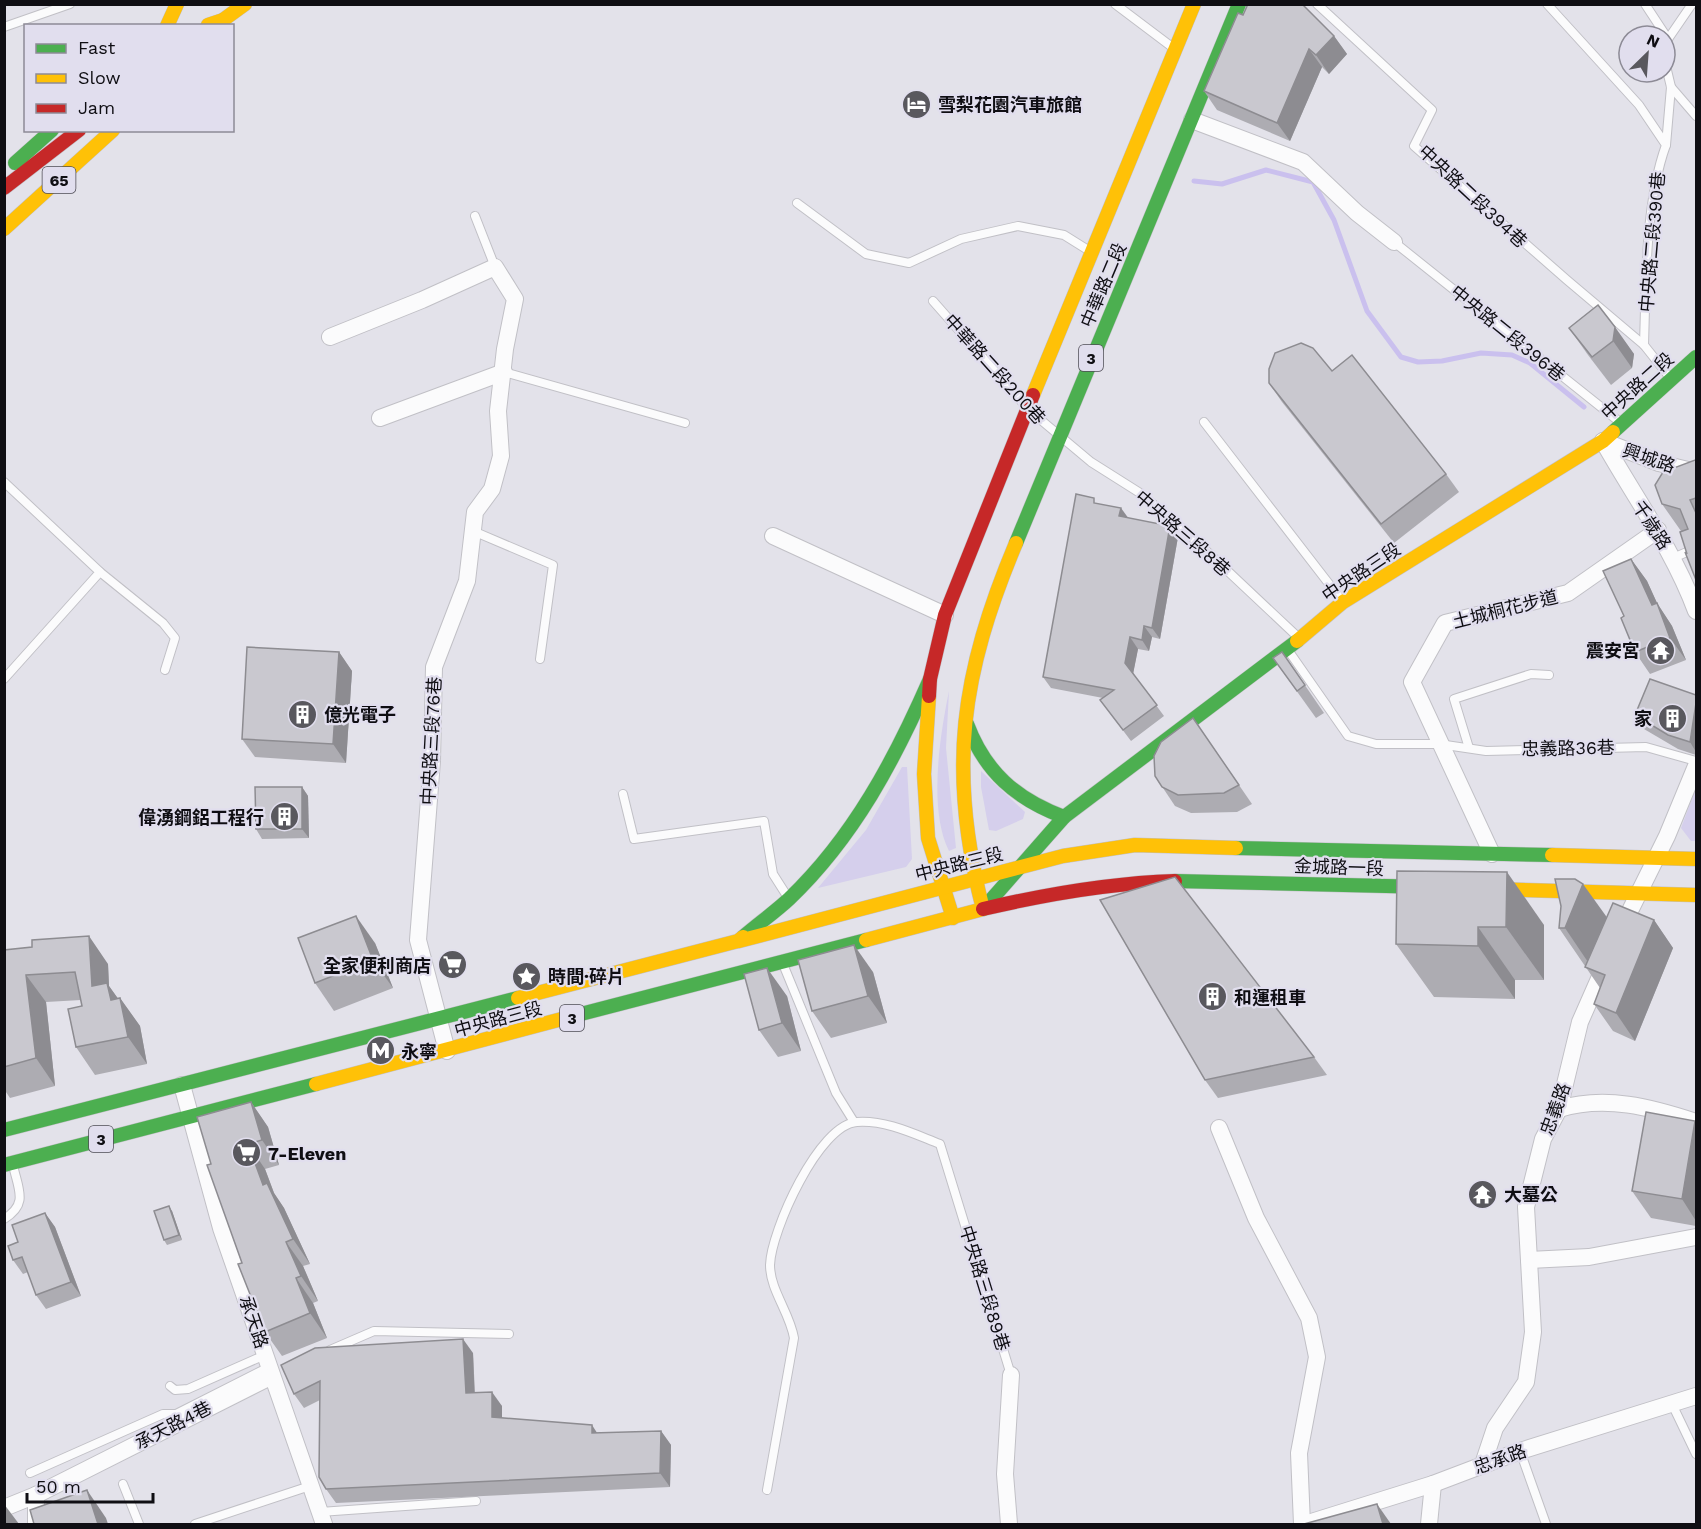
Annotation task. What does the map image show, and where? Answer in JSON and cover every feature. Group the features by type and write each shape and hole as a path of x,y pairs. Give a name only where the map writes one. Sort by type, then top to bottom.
{"main road":[{"path":"168,24 177,4"},
{"path":"218,20 245,4"},
{"name":"中華路二段","path":"930,679 945,615 1194,4"},
{"name":"中華路二段","path":"966,718 971,673 987,621 1059,435 1239,4"},
{"path":"4,172 50,132"},
{"name":"65","path":"4,188 76,132"},
{"path":"4,204 85,132"},
{"name":"65","path":"4,229 111,132"},
{"path":"4,246 122,132"},
{"name":"中央路二段","path":"1603,441 1696,357"},
{"name":"中央路三段","path":"7,1144 190,1116 447,1051 983,909 1064,817 1287,650 1343,602 1603,441"},
{"name":"3","path":"930,679 925,731 925,807 929,845 952,918"},
{"name":"3","path":"738,941 789,899 827,858 867,803 900,747 930,679"},
{"path":"966,718 974,747 1012,792 1038,808 1064,817"},
{"name":"3","path":"966,718 962,802 965,838 983,909"},
{"name":"金城路一段","path":"1017,868 1063,856 1135,845 1696,859"},
{"name":"中央路三段","path":"7,1144 182,1085 1017,868"},
{"name":"金城路一段","path":"983,909 1054,892 1134,882 1177,881 1440,888"},
{"path":"1476,889 1696,895"}],"street":[{"path":"155,24 163,4"},
{"path":"1192,120 1303,162 1357,213 1394,242"},
{"path":"330,337 422,300 495,267"},
{"name":"中央路三段76巷","path":"447,1051 418,940 432,761 435,667 467,581 475,512 492,489 501,456 498,411 505,349 515,298 495,267"},
{"path":"380,418 504,372"},
{"name":"興城路","path":"1603,441 1659,463 1696,472"},
{"name":"千歲路","path":"1603,441 1634,497 1658,530 1696,611"},
{"name":"土城桐花步道","path":"1492,854 1412,682 1445,622 1568,593 1658,530"},
{"path":"773,536 945,615"},
{"name":"忠義路","path":"1483,1464 1495,1428 1526,1382 1533,1332 1526,1208 1543,1138 1558,1109 1580,1022 1636,893 1657,858 1696,766"},
{"name":"承天路","path":"182,1085 221,1228 322,1518"},
{"path":"1558,1109 1607,1102 1666,1112 1696,1122"},
{"path":"1219,1128 1256,1218 1309,1318 1317,1357 1299,1453 1304,1524"},
{"path":"1529,1260 1588,1257 1696,1237"},
{"name":"承天路4巷","path":"4,1508 36,1495 177,1423 271,1368"},
{"name":"中央路三段89巷","path":"1009,1524 1005,1474 1011,1374"},
{"name":"忠承路","path":"1304,1524 1433,1484 1520,1451 1696,1396"},
{"path":"1428,1524 1433,1484"},
{"path":"36,1495 36,1524"}],"lane":[{"path":"4,27 70,4"},
{"path":"1115,4 1176,50"},
{"name":"中央路二段394巷","path":"1317,4 1432,110 1414,146 1644,345 1671,379"},
{"path":"1547,4 1639,105 1666,145"},
{"path":"1646,4 1659,24"},
{"path":"1677,26 1692,4"},
{"path":"1670,84 1696,116"},
{"name":"中央路二段390巷","path":"1644,345 1646,284 1656,171 1666,145 1671,87"},
{"path":"797,203 866,254 909,263 961,239 1018,226 1064,235 1091,252"},
{"path":"475,216 495,267"},
{"name":"中央路二段396巷","path":"1394,242 1622,424"},
{"name":"中華路二段200巷","path":"933,300 1029,410 1059,435"},
{"path":"504,372 685,423"},
{"path":"1204,422 1343,602"},
{"name":"中央路三段8巷","path":"1059,435 1091,462 1140,493 1182,528 1301,639"},
{"path":"4,482 100,572 163,623 176,638 165,670"},
{"path":"473,531 553,565 540,659"},
{"path":"1673,558 1696,548"},
{"path":"4,679 100,572"},
{"name":"忠義路36巷","path":"1287,650 1348,736 1376,744 1439,744 1486,751 1646,747 1696,761"},
{"path":"1469,748 1454,699 1531,674 1549,675"},
{"path":"623,794 634,839 764,821 773,874 789,899"},
{"path":"767,1490 794,1338 792,1323 773,1282 770,1265 776,1237 804,1172 822,1144 854,1122 836,1093 783,963"},
{"name":"中央路三段89巷","path":"854,1122 879,1122 940,1144 1011,1374"},
{"path":"4,1220 18,1209 21,1202 7,1144"},
{"path":"321,1354 374,1331 509,1334"},
{"path":"170,1386 175,1390 188,1389 271,1368"},
{"path":"30,1473 163,1414 176,1414 271,1368"},
{"path":"1672,1404 1696,1454"},
{"path":"142,1424 177,1423"},
{"path":"1520,1451 1546,1524"},
{"path":"123,1484 139,1524"},
{"path":"195,1524 310,1486"},
{"path":"322,1518 476,1501"}],"shaded area":[{"path":"949,691 946,748 956,848 949,851 943,834 937,794 942,729"},
{"path":"902,767 907,767 912,859 906,867 818,888 866,830"},
{"path":"981,771 1025,812 1023,819 996,831 989,830 981,787"},
{"path":"1696,788 1696,841 1691,841 1681,828"}],"building":[{"path":"1248,4 1302,4 1334,36 1316,55 1309,49 1277,123 1204,91 1238,13 1243,15"},
{"path":"1598,305 1615,327 1613,341 1592,357 1569,328"},
{"path":"1301,343 1313,348 1332,371 1352,355 1446,474 1381,524 1269,383 1269,369 1275,353"},
{"path":"1695,460 1696,498 1690,500 1696,513 1696,580 1680,532 1688,529 1680,509 1662,504 1655,485 1663,472"},
{"path":"1076,494 1094,498 1094,503 1121,508 1119,516 1170,526 1152,628 1144,626 1142,640 1130,637 1125,663 1157,705 1123,730 1100,700 1114,690 1043,677"},
{"path":"1631,559 1652,605 1657,603 1670,638 1635,652 1621,618 1624,616 1603,571"},
{"name":"億光電子","path":"247,647 339,652 333,744 242,739"},
{"path":"1282,652 1305,685 1297,691 1273,658"},
{"name":"家","path":"1650,679 1696,695 1690,742 1668,735 1635,715"},
{"path":"1193,718 1239,785 1224,793 1178,795 1162,787 1155,776 1154,756 1161,742"},
{"name":"偉湧鋼鋁工程行","path":"255,787 302,787 302,829 256,829"},
{"path":"1397,871 1507,872 1506,927 1478,927 1478,946 1396,944"},
{"name":"和運租車","path":"1175,877 1314,1057 1205,1080 1100,900"},
{"path":"1555,879 1575,879 1583,884 1565,928 1559,928 1561,906"},
{"path":"1613,903 1654,920 1616,1013 1594,1004 1605,975 1585,967"},
{"path":"356,916 373,960 315,983 298,938"},
{"path":"89,936 92,986 107,983 111,1000 120,998 128,1037 76,1047 68,1009 82,1006 75,972 26,975 36,1058 4,1067 4,950 32,947 32,940"},
{"path":"854,945 868,996 812,1011 798,960"},
{"path":"767,968 782,1023 759,1030 744,974"},
{"path":"251,1102 262,1140 248,1144 263,1185 267,1183 293,1239 286,1242 301,1276 296,1278 310,1313 265,1332 238,1264 242,1263 207,1165 211,1164 197,1117"},
{"path":"1646,1112 1695,1121 1682,1199 1632,1191"},
{"path":"169,1206 179,1235 164,1240 154,1211"},
{"path":"45,1213 71,1282 36,1295 22,1257 13,1260 8,1246 18,1242 12,1225"},
{"path":"463,1339 466,1393 492,1392 492,1417 592,1425 592,1433 661,1431 660,1473 326,1489 319,1477 320,1381 294,1394 281,1365 315,1348"},
{"path":"87,1490 98,1524 34,1524 30,1510"},
{"path":"1377,1504 1383,1524 1304,1524"}],"waterway":[{"path":"1194,181 1222,184 1266,170 1313,182 1334,220 1367,311 1401,357 1418,362 1442,361 1481,353 1512,355 1530,363 1584,407"}],"traffic: fast":[{"path":"1016,543 1239,4"},
{"path":"218,24 223,20"},
{"path":"15,163 50,132"},
{"path":"1613,432 1696,357"},
{"path":"983,909 1064,817 1297,641"},
{"path":"743,937 784,904 834,850 871,796 930,679"},
{"path":"967,724 983,756 1004,782 1031,802 1064,817"},
{"path":"1236,848 1552,855"},
{"path":"1175,881 1428,887"},
{"path":"577,1015 866,940"},
{"path":"4,1130 518,998"},
{"path":"4,1165 316,1084"}],"traffic: slow":[{"path":"168,24 177,4"},
{"path":"211,24 223,20 245,4"},
{"path":"1033,395 1194,4"},
{"path":"4,229 111,132"},
{"path":"1297,641 1343,602 1603,441 1613,432"},
{"path":"866,940 983,909 965,812 963,767 965,723 972,680 983,636 997,591 1016,543"},
{"path":"929,696 924,774 928,838 953,918"},
{"path":"739,941 1063,856 1135,845 1236,848"},
{"path":"1552,855 1696,859"},
{"path":"1488,889 1696,895"},
{"path":"518,998 738,941 743,937"},
{"path":"316,1084 577,1015"}],"traffic: jam":[{"path":"4,188 76,132"},
{"path":"929,696 930,679 945,615 1033,395"},
{"path":"983,909 1078,890 1175,881"}],"place":[{"name":"雪梨花園汽車旅館","path":"917,104"},
{"name":"震安宮","path":"1661,650"},
{"name":"億光電子","path":"303,714"},
{"name":"家","path":"1673,718"},
{"name":"偉湧鋼鋁工程行","path":"285,817"},
{"name":"全家便利商店","path":"452,965"},
{"name":"時間·碎片","path":"527,976"},
{"name":"和運租車","path":"1213,997"},
{"name":"永寧","path":"380,1051"},
{"name":"7-Eleven","path":"247,1153"},
{"name":"大墓公","path":"1483,1194"}]}
